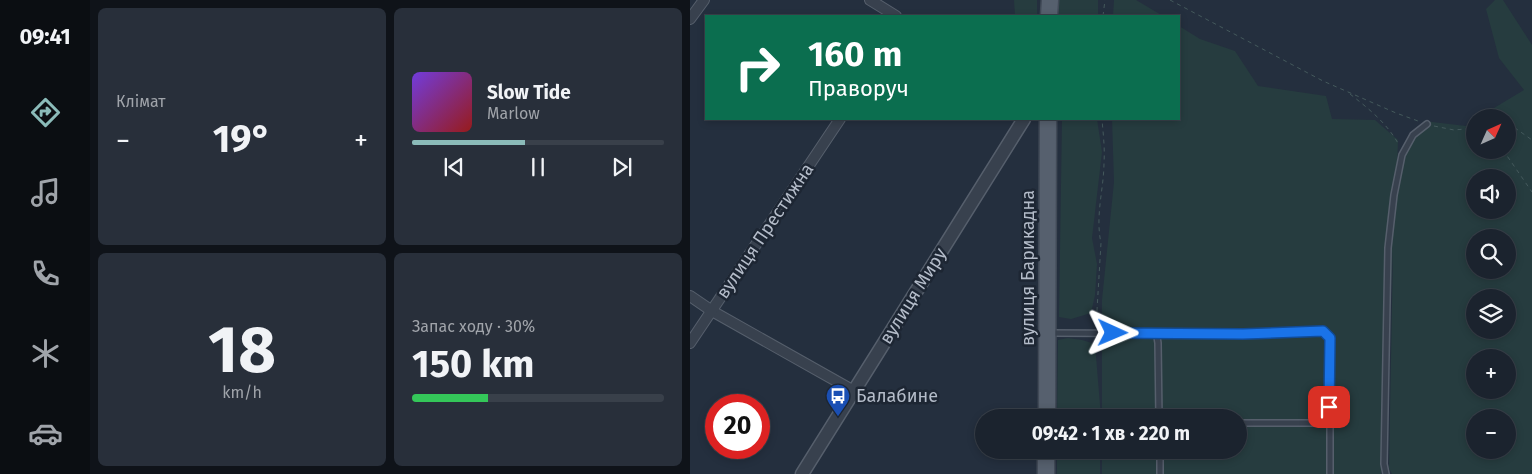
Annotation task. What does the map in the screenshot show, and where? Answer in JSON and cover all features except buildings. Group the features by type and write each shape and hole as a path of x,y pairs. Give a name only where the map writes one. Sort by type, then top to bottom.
{"main road":[{"path":"1049,15 1050,0"},
{"name":"вулиця Барикадна","path":"1047,409 1048,120"},
{"path":"1046,459 1046,474"}],"street":[{"path":"690,19 704,0"},
{"path":"870,0 894,15"},
{"name":"вулиця Престижна","path":"690,343 839,120"},
{"name":"вулиця Миру","path":"802,474 1023,120"},
{"path":"690,296 712,311 854,391"}],"lane":[{"path":"1386,474 1384,464 1388,248 1394,196 1402,155 1413,134 1427,124"},
{"path":"1048,333 1243,334 1323,331 1330,338 1330,474"},
{"path":"1154,333 1158,344 1159,409"},
{"path":"1247,423 1330,423"},
{"path":"1160,459 1160,474"}],"path":[{"path":"1103,15 1105,0"},
{"path":"1170,0 1348,92 1427,124 1454,130 1466,129"},
{"path":"1348,92 1373,112 1391,131 1400,146 1402,155"},
{"path":"1096,333 1101,243 1099,234 1099,206 1104,163 1102,120"},
{"path":"1516,129 1532,140"},
{"path":"1508,159 1532,192"}],"green space":[{"path":"1014,0 1037,0 1037,15 1015,15"},
{"path":"1058,0 1098,0 1098,15 1059,15"},
{"path":"1114,0 1136,0 1161,15 1113,15"},
{"path":"1495,0 1503,0 1532,45 1532,474 1392,474 1389,468 1393,251 1381,474 1102,474 1102,459 1247,459 1247,409 1102,409 1102,300 1114,182 1112,120 1180,120 1180,27 1200,39 1235,51 1258,86 1326,96 1332,119 1375,120 1398,140 1396,205 1399,155 1424,121 1466,126 1466,159 1516,159 1516,109 1492,109 1524,90 1499,58 1486,9"},
{"path":"1062,120 1097,120 1102,152 1092,238 1097,264 1095,295 1091,313 1071,319 1059,317"},
{"path":"1068,338 1095,344 1100,409 1057,409 1058,340"},
{"path":"1057,459 1100,459 1100,474 1057,474"}],"place":[{"name":"Балабине","path":"838,417"}],"route":[{"path":"1113,333 1243,334 1323,331 1330,338 1329,407"}]}
